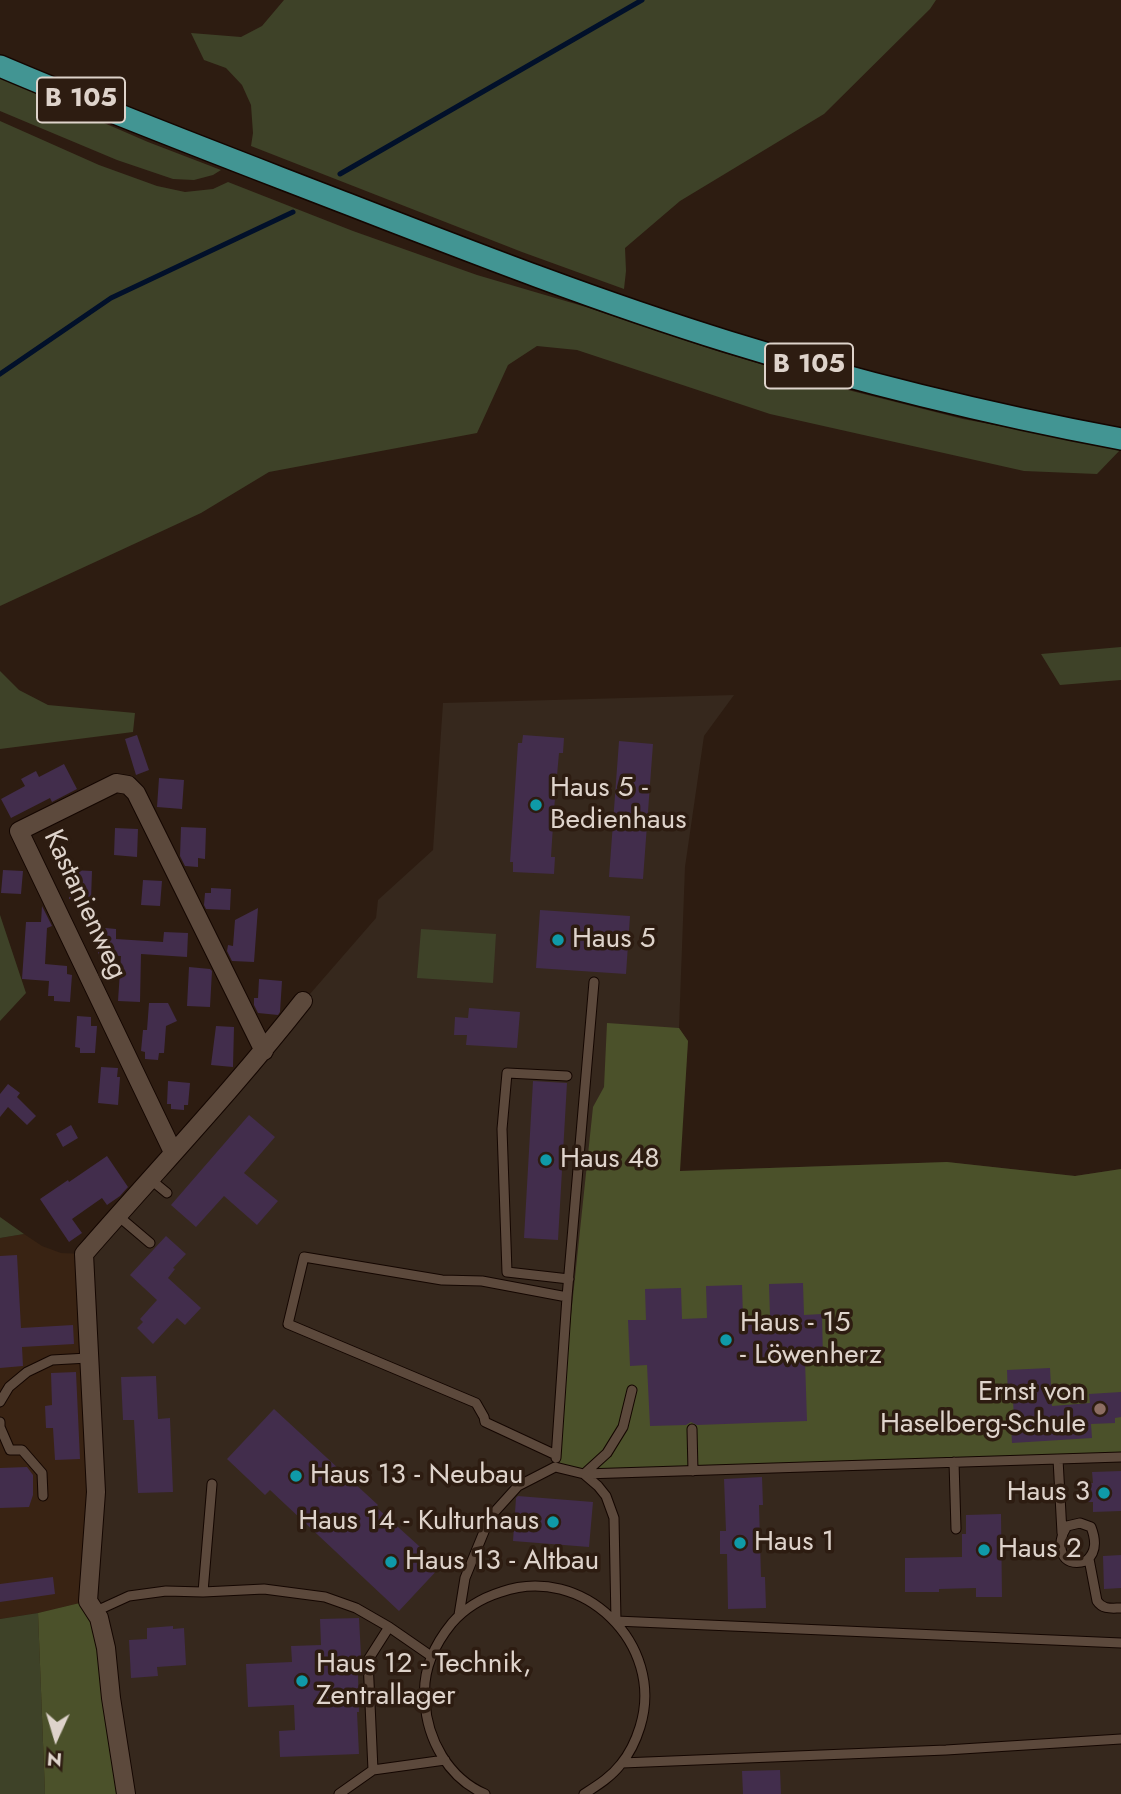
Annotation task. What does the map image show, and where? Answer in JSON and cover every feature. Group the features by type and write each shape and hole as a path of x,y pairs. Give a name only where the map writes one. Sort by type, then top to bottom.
{"highway":[{"name":"B 105","path":"0,66 162,133 504,265 726,341 939,401 1121,439"}],"street":[{"name":"Kastanienweg","path":"173,1152 19,831 116,783 128,785 136,793 264,1051"},
{"path":"126,1794 106,1648 99,1619 88,1601 96,1492 84,1254 264,1051 303,1001"}],"lane":[{"path":"555,1467 594,982"},
{"path":"568,1076 508,1073 502,1129 507,1272 569,1279"},
{"path":"150,1178 167,1193"},
{"path":"117,1215 150,1243"},
{"path":"556,1455 485,1422 476,1403 288,1324 304,1257 442,1280 482,1281 567,1297"},
{"path":"0,1402 9,1387 27,1372 52,1360 88,1358"},
{"path":"584,1474 607,1453 623,1427 632,1390"},
{"path":"0,1422 5,1451 22,1450 42,1473 43,1496"},
{"path":"692,1429 693,1471"},
{"path":"459,1615 465,1577 490,1517 517,1486 555,1467 584,1474 1121,1457"},
{"path":"1058,1459 1061,1551 1067,1560 1080,1563 1090,1559 1095,1546 1091,1527 1080,1523 1073,1524 1067,1526 1062,1533"},
{"path":"954,1462 956,1529"},
{"path":"584,1474 606,1496 614,1518 615,1621"},
{"path":"203,1592 212,1484"},
{"path":"1090,1559 1097,1601 1105,1608 1121,1608"},
{"path":"485,1794 460,1777 445,1760 433,1739 426,1716 426,1674 431,1656 443,1634 459,1615 484,1598 512,1588 542,1586 570,1591 594,1603 615,1621 631,1642 641,1665 645,1691 643,1717 635,1741 622,1763 603,1782 584,1794"},
{"path":"94,1612 129,1596 166,1591 264,1589 325,1597 356,1608 431,1656"},
{"path":"615,1621 1121,1643"},
{"path":"373,1770 368,1660 389,1627"},
{"path":"622,1763 946,1750 1121,1739"},
{"path":"339,1794 373,1770 445,1760"}],"shaded area":[{"path":"734,695 704,736 685,867 679,1028 688,1041 679,1171 947,1162 1075,1176 1121,1169 1121,1794 126,1794 88,1601 96,1492 84,1254 376,918 378,900 433,850 443,703"},
{"path":"24,1234 42,1246 61,1253 84,1254 88,1358 88,1601 0,1619 0,1238"}],"green space":[{"path":"284,0 936,0 824,114 680,201 625,248 624,289 251,146 251,105 242,85 226,68 204,60 191,33 241,37 262,26"},
{"path":"0,78 148,142 221,170 194,180 173,179 117,160 0,111"},
{"path":"0,121 99,165 157,186 185,192 213,189 228,182 353,231 477,275 848,390 963,419 1121,449 1097,474 1024,471 770,414 577,350 537,346 508,365 477,433 269,472 201,513 0,606"},
{"path":"1121,647 1121,680 1060,685 1041,654"},
{"path":"0,671 19,690 48,705 135,713 133,732 0,749"},
{"path":"0,915 26,993 0,1021"},
{"path":"421,929 496,934 493,983 417,978"},
{"path":"607,1023 679,1028 688,1041 680,1171 947,1162 1075,1176 1121,1169 1121,1457 584,1474 555,1467 593,1107 604,1087"},
{"path":"0,1217 24,1234 0,1238"},
{"path":"88,1601 99,1618 126,1794 45,1794 38,1613"},
{"path":"38,1613 45,1794 0,1794 0,1619"}],"building":[{"path":"137,735 149,770 136,775 125,739"},
{"name":"Haus 5 - Bedienhaus","path":"523,735 564,738 563,753 559,753 554,810 551,857 555,857 554,874 513,872 513,862 510,862 518,743 522,743"},
{"name":"Haus 5 - Bedienhaus","path":"619,741 653,744 643,879 609,877"},
{"path":"64,764 77,789 52,802 50,798 11,818 1,799 25,786 21,779 36,771 39,777"},
{"path":"159,778 184,780 182,809 157,807"},
{"path":"181,827 206,828 205,859 198,858 198,867 185,866 180,856"},
{"path":"115,828 138,829 137,857 114,855"},
{"path":"3,870 23,871 21,894 1,893"},
{"path":"71,870 92,871 91,900 69,899"},
{"path":"143,880 162,881 160,906 141,905"},
{"path":"211,888 231,889 230,910 206,909 205,893 211,893"},
{"path":"42,906 52,926 47,928 45,964 67,966 67,974 72,975 70,1002 54,1001 54,996 48,996 49,981 22,979 26,922 41,922"},
{"path":"258,908 254,962 232,961 227,951 228,945 233,946 235,920"},
{"path":"540,910 630,916 626,974 536,968"},
{"path":"95,927 116,929 116,939 163,942 164,932 188,933 187,957 141,954 140,1002 118,1001 121,956 98,955 98,950 94,949"},
{"path":"189,967 212,971 210,1007 187,1006"},
{"path":"259,979 282,981 278,1015 258,1013 254,998 258,998"},
{"path":"149,1003 168,1003 177,1021 166,1026 164,1053 159,1053 158,1060 145,1059 145,1052 141,1051 143,1030 147,1030"},
{"path":"469,1008 520,1012 517,1048 466,1045 467,1035 454,1035 455,1017 468,1018"},
{"path":"77,1016 91,1017 91,1026 97,1026 95,1053 80,1053 80,1048 75,1047"},
{"path":"216,1026 234,1027 233,1067 211,1065"},
{"path":"101,1067 118,1068 118,1105 98,1103"},
{"path":"168,1081 190,1083 188,1105 184,1105 184,1110 171,1109 171,1104 167,1104"},
{"name":"Haus 48","path":"533,1081 567,1083 558,1240 524,1238"},
{"path":"8,1084 20,1093 17,1097 36,1116 27,1125 8,1107 0,1117 0,1094"},
{"path":"249,1115 275,1137 244,1173 278,1201 257,1225 224,1196 196,1227 171,1205"},
{"path":"71,1125 78,1138 63,1147 56,1134"},
{"path":"107,1156 128,1187 107,1205 102,1198 72,1219 82,1233 69,1242 40,1199"},
{"path":"166,1236 186,1254 168,1278 201,1308 185,1325 177,1318 153,1344 137,1328 143,1322 140,1319 157,1300 130,1275"},
{"path":"17,1255 21,1328 73,1325 74,1344 22,1347 23,1366 0,1368 0,1256"},
{"name":"Haus - 15 - Löwenherz","path":"803,1283 804,1315 822,1314 823,1360 805,1360 807,1421 697,1425 691,1422 686,1425 650,1426 647,1365 630,1366 628,1320 646,1320 645,1289 681,1288 682,1319 707,1318 706,1286 742,1285 743,1317 770,1316 769,1284"},
{"path":"1050,1368 1052,1406 1090,1403 1089,1394 1121,1392 1121,1417 1115,1418 1115,1423 1091,1424 1092,1438 1012,1443 1013,1398 1008,1398 1007,1370"},
{"path":"76,1372 80,1459 55,1460 53,1428 46,1428 45,1406 52,1405 51,1373"},
{"path":"156,1376 158,1419 170,1418 173,1492 138,1493 134,1420 123,1420 121,1377"},
{"name":"Haus 13 - Neubau","path":"274,1409 441,1566 399,1611 270,1490 265,1495 227,1459"},
{"path":"27,1467 33,1475 33,1495 29,1507 0,1508 0,1468"},
{"name":"Haus 3","path":"1121,1471 1121,1511 1093,1512 1093,1502 1087,1502 1087,1483 1093,1483 1092,1472"},
{"name":"Haus 1","path":"762,1477 763,1505 759,1505 761,1577 765,1577 766,1608 728,1609 727,1554 720,1554 720,1531 726,1531 724,1479"},
{"name":"Haus 14 - Kulturhaus","path":"518,1496 593,1502 589,1547 513,1541"},
{"name":"Haus 2","path":"1001,1514 1002,1597 976,1597 976,1588 905,1592 905,1558 962,1557 962,1534 966,1534 966,1515"},
{"name":"Haus 3","path":"1121,1555 1121,1588 1104,1589 1103,1556"},
{"path":"53,1577 55,1594 0,1602 0,1584"},
{"name":"Haus 12 - Technik, Zentrallager","path":"359,1618 362,1674 358,1674 359,1754 280,1757 279,1731 295,1730 294,1705 248,1707 246,1664 292,1662 291,1646 321,1645 320,1619"},
{"path":"173,1626 173,1629 184,1628 186,1665 157,1667 158,1676 131,1678 129,1640 147,1639 147,1628"},
{"path":"780,1770 781,1794 743,1794 742,1771"}],"waterway":[{"path":"340,174 642,0"},
{"path":"0,374 111,298 293,212"}],"place":[{"name":"Haus 5 - Bedienhaus","path":"536,805"},
{"name":"Haus 5","path":"558,940"},
{"name":"Haus 48","path":"546,1160"},
{"name":"Haus - 15 - Löwenherz","path":"726,1340"},
{"name":"Ernst von Haselberg-Schule","path":"1100,1409"},
{"name":"Haus 13 - Neubau","path":"296,1476"},
{"name":"Haus 3","path":"1104,1493"},
{"name":"Haus 14 - Kulturhaus","path":"553,1522"},
{"name":"Haus 1","path":"740,1543"},
{"name":"Haus 2","path":"984,1550"},
{"name":"Haus 13 - Altbau","path":"391,1562"},
{"name":"Haus 12 - Technik, Zentrallager","path":"302,1681"}]}
